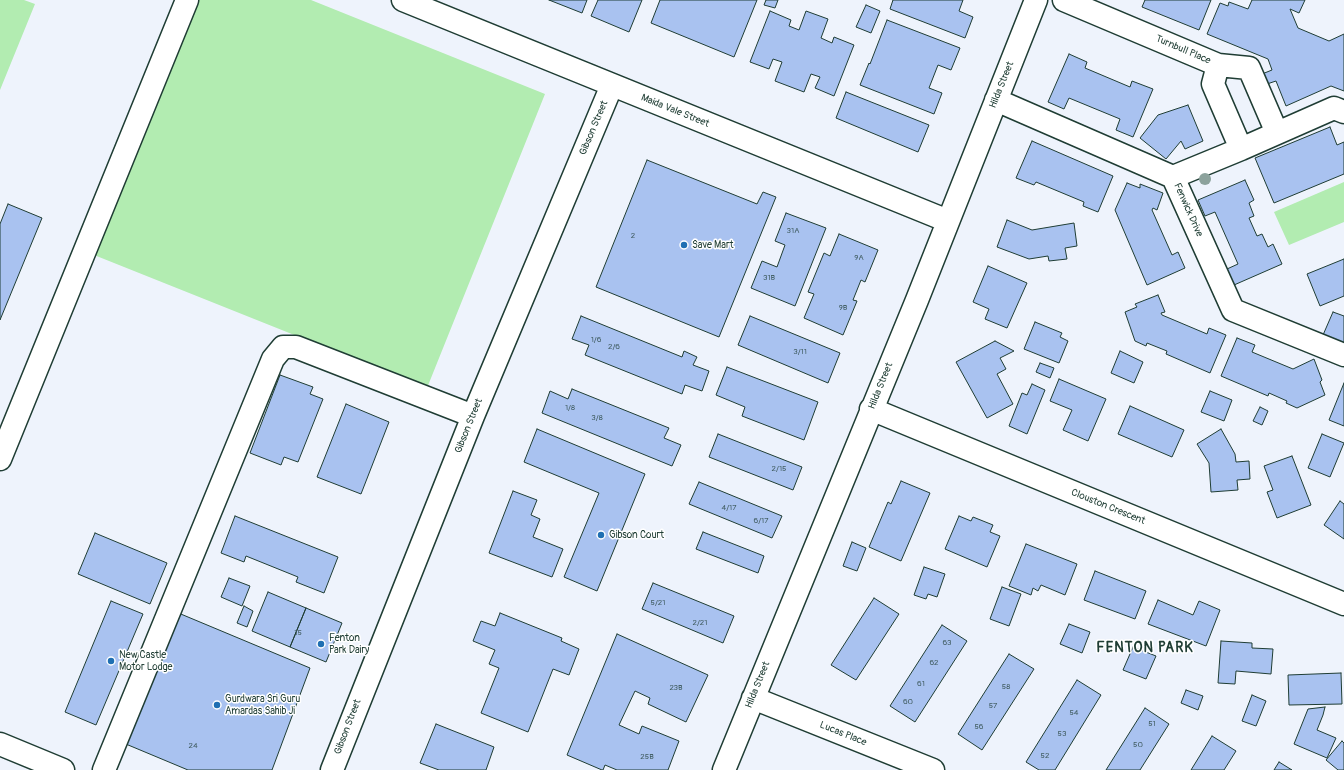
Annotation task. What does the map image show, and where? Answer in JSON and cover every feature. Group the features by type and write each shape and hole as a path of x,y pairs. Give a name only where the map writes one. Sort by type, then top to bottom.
{"street":[{"path":"0,459 187,0"},
{"name":"Maida Vale Street","path":"403,0 948,221"},
{"name":"Hilda Street","path":"724,770 948,221 1036,0"},
{"name":"Turnbull Place","path":"1064,0 1218,65 1213,84 1240,149"},
{"path":"1218,65 1249,68 1277,133"},
{"name":"Gibson Street","path":"332,770 473,416 612,85"},
{"name":"Fenwick Drive","path":"996,100 1173,177 1233,310 1344,355"},
{"path":"1173,177 1334,108 1344,112"},
{"path":"104,770 273,359 283,347 296,346 473,416"},
{"name":"Clouston Crescent","path":"871,410 1344,604"},
{"name":"Lucas Place","path":"753,698 933,770"},
{"path":"0,744 62,770"}],"green space":[{"path":"0,0 24,0 35,4 0,90"},
{"path":"196,0 311,0 545,94 427,388 94,255"},
{"path":"1344,182 1344,222 1289,245 1274,212"}],"building":[{"path":"549,0 587,0 582,13"},
{"path":"598,0 642,0 629,32 591,16"},
{"path":"660,0 757,0 734,57 651,23"},
{"path":"766,0 778,0 775,8 764,5"},
{"path":"893,0 963,0 959,11 973,17 965,38 890,9"},
{"path":"1145,0 1211,0 1199,30 1142,7"},
{"path":"1252,0 1305,0 1299,13 1290,9 1298,28 1329,41 1344,34 1344,91 1331,86 1286,106 1276,81 1267,84 1262,74 1272,70 1268,59 1207,34 1220,3 1228,6 1229,2 1248,9"},
{"path":"866,5 880,11 871,33 856,27"},
{"path":"770,11 791,20 789,26 799,30 806,11 828,19 821,38 832,43 834,37 854,45 834,96 815,88 820,77 811,74 804,92 775,81 782,62 773,59 769,69 750,62"},
{"path":"887,20 960,48 951,70 938,65 929,88 942,93 934,114 860,85"},
{"path":"1069,54 1087,62 1085,68 1130,87 1132,81 1153,89 1133,137 1116,130 1120,119 1069,98 1064,109 1048,102"},
{"path":"846,92 929,125 918,152 836,118"},
{"path":"1188,105 1203,141 1185,149 1181,141 1166,159 1140,138 1158,115"},
{"path":"1330,127 1337,145 1344,142 1344,174 1274,203 1255,158"},
{"path":"1032,141 1113,176 1098,212 1083,206 1084,202 1036,182 1034,185 1016,178"},
{"name":"Save Mart","path":"647,160 757,204 763,192 776,197 719,337 596,287"},
{"path":"1245,180 1254,200 1249,203 1254,216 1249,218 1257,236 1262,234 1268,247 1273,244 1282,264 1234,285 1227,269 1238,264 1215,212 1205,216 1198,200"},
{"path":"1127,183 1140,188 1140,184 1163,193 1157,210 1153,208 1152,210 1172,255 1178,252 1185,268 1147,285 1115,210"},
{"path":"8,204 42,218 0,320 0,224"},
{"path":"786,213 826,228 795,306 751,288 762,261 777,267 785,245 775,241"},
{"path":"1007,220 1032,230 1074,223 1077,246 1065,248 1067,259 1049,261 1048,256 1029,259 997,247"},
{"path":"839,234 878,250 865,282 861,280 853,300 857,301 843,335 804,318 814,294 808,292 824,253 830,256"},
{"path":"1344,259 1344,296 1320,306 1307,274"},
{"path":"988,266 1027,283 1007,328 985,319 989,309 973,302"},
{"path":"1158,295 1165,312 1161,313 1162,315 1207,334 1209,328 1226,335 1210,373 1166,354 1167,351 1147,343 1146,346 1135,341 1125,312 1137,307 1135,304"},
{"path":"1333,312 1344,316 1344,344 1323,335"},
{"path":"581,316 682,357 684,351 697,357 693,365 709,371 702,391 685,385 682,394 585,355 589,345 572,339"},
{"path":"750,316 840,353 828,383 738,345"},
{"path":"1035,322 1062,333 1060,337 1068,341 1059,363 1024,349"},
{"path":"1237,338 1255,345 1252,352 1293,369 1314,359 1322,380 1320,382 1325,395 1297,408 1286,403 1287,401 1269,393 1268,396 1221,376"},
{"path":"995,341 1014,351 1000,358 1006,369 997,374 1013,404 987,418 956,362"},
{"path":"1120,351 1143,362 1134,383 1111,373"},
{"path":"1040,363 1054,368 1050,378 1036,372"},
{"path":"727,367 818,402 804,440 742,416 745,407 716,395"},
{"path":"280,375 313,387 310,394 323,399 298,462 284,457 281,465 250,453"},
{"path":"1059,379 1106,399 1088,441 1063,430 1072,410 1050,401"},
{"path":"1344,383 1344,426 1329,420"},
{"path":"1032,384 1045,390 1027,434 1009,426 1022,393 1027,395"},
{"path":"572,389 669,428 664,438 681,445 672,466 542,413 550,391 568,399"},
{"path":"1210,391 1232,400 1224,421 1201,412"},
{"path":"346,404 389,422 361,494 317,477"},
{"path":"1130,406 1184,430 1172,457 1118,434"},
{"path":"1260,407 1268,411 1262,425 1253,421"},
{"name":"Gibson Court","path":"537,429 645,474 597,591 564,577 599,493 524,462"},
{"path":"1221,429 1235,454 1236,462 1249,461 1250,479 1237,480 1238,490 1211,492 1209,463 1197,444"},
{"path":"718,434 802,467 793,490 709,457"},
{"path":"1322,434 1344,443 1330,477 1308,468"},
{"path":"1292,456 1311,505 1277,518 1267,492 1273,490 1264,466"},
{"path":"901,481 930,493 901,561 869,547 888,502 891,504"},
{"path":"699,482 782,516 772,538 689,504"},
{"path":"513,491 537,500 531,515 540,519 533,537 563,549 552,577 489,553"},
{"path":"1340,501 1344,504 1344,539 1324,525"},
{"path":"235,516 338,557 324,593 296,582 298,577 246,556 244,562 221,553"},
{"path":"959,516 971,521 973,517 993,525 990,532 1000,536 987,567 945,549"},
{"path":"703,532 764,556 758,573 696,549"},
{"path":"95,533 167,563 150,604 78,574"},
{"path":"852,542 866,548 857,571 843,566"},
{"path":"1026,544 1077,564 1065,595 1041,585 1038,591 1033,588 1031,595 1009,586"},
{"path":"924,567 945,574 937,597 928,594 926,599 914,595"},
{"path":"1095,571 1146,591 1135,619 1084,600"},
{"path":"229,578 250,586 242,606 221,597"},
{"path":"653,583 734,616 723,643 642,609"},
{"path":"1002,587 1021,594 1009,626 990,619"},
{"path":"268,592 306,608 290,647 252,631"},
{"path":"874,598 899,614 856,680 831,665"},
{"path":"1158,600 1193,615 1199,601 1220,610 1206,646 1148,624"},
{"path":"111,601 143,614 96,725 65,712"},
{"path":"244,606 253,611 247,627 237,623"},
{"path":"306,608 342,623 326,662 290,647"},
{"name":"Gurdwara Sri Guru Amardas Sahib Ji","path":"176,612 310,668 272,770 188,770 121,742"},
{"path":"500,613 562,638 561,641 579,649 569,675 553,669 528,732 481,713 499,668 489,664 495,650 473,641 481,621 495,626"},
{"path":"1069,624 1090,632 1082,653 1060,644"},
{"path":"942,625 967,641 915,722 890,706"},
{"path":"617,634 708,675 686,722 648,704 650,698 635,691 619,725 639,734 642,726 679,741 668,770 617,770 605,765 602,770 567,755"},
{"path":"1221,641 1252,643 1252,648 1273,649 1271,674 1236,671 1235,684 1218,683"},
{"path":"1133,647 1156,656 1146,679 1123,670"},
{"path":"1009,654 1034,669 982,750 958,734"},
{"path":"1341,673 1342,704 1289,705 1288,675"},
{"path":"1077,680 1101,695 1055,770 1039,770 1026,762"},
{"path":"1186,690 1203,696 1198,710 1181,703"},
{"path":"1252,695 1266,701 1256,726 1242,721"},
{"path":"1325,707 1317,730 1336,738 1327,758 1294,744 1308,709"},
{"path":"1145,708 1169,724 1140,770 1106,770"},
{"path":"436,724 494,747 486,770 439,770 420,763"},
{"path":"1212,736 1236,751 1224,770 1191,770"},
{"path":"1342,741 1344,743 1344,770 1338,770 1326,760"},
{"path":"1279,762 1292,770 1274,770"}],"place":[{"name":"Save Mart","path":"684,245"},
{"name":"Gibson Court","path":"601,535"},
{"name":"Fenton Park Dairy","path":"321,644"},
{"name":"New Castle Motor Lodge","path":"111,661"},
{"name":"Gurdwara Sri Guru Amardas Sahib Ji","path":"217,705"}],"district":[{"name":"FENTON PARK","path":"1145,648"}]}
